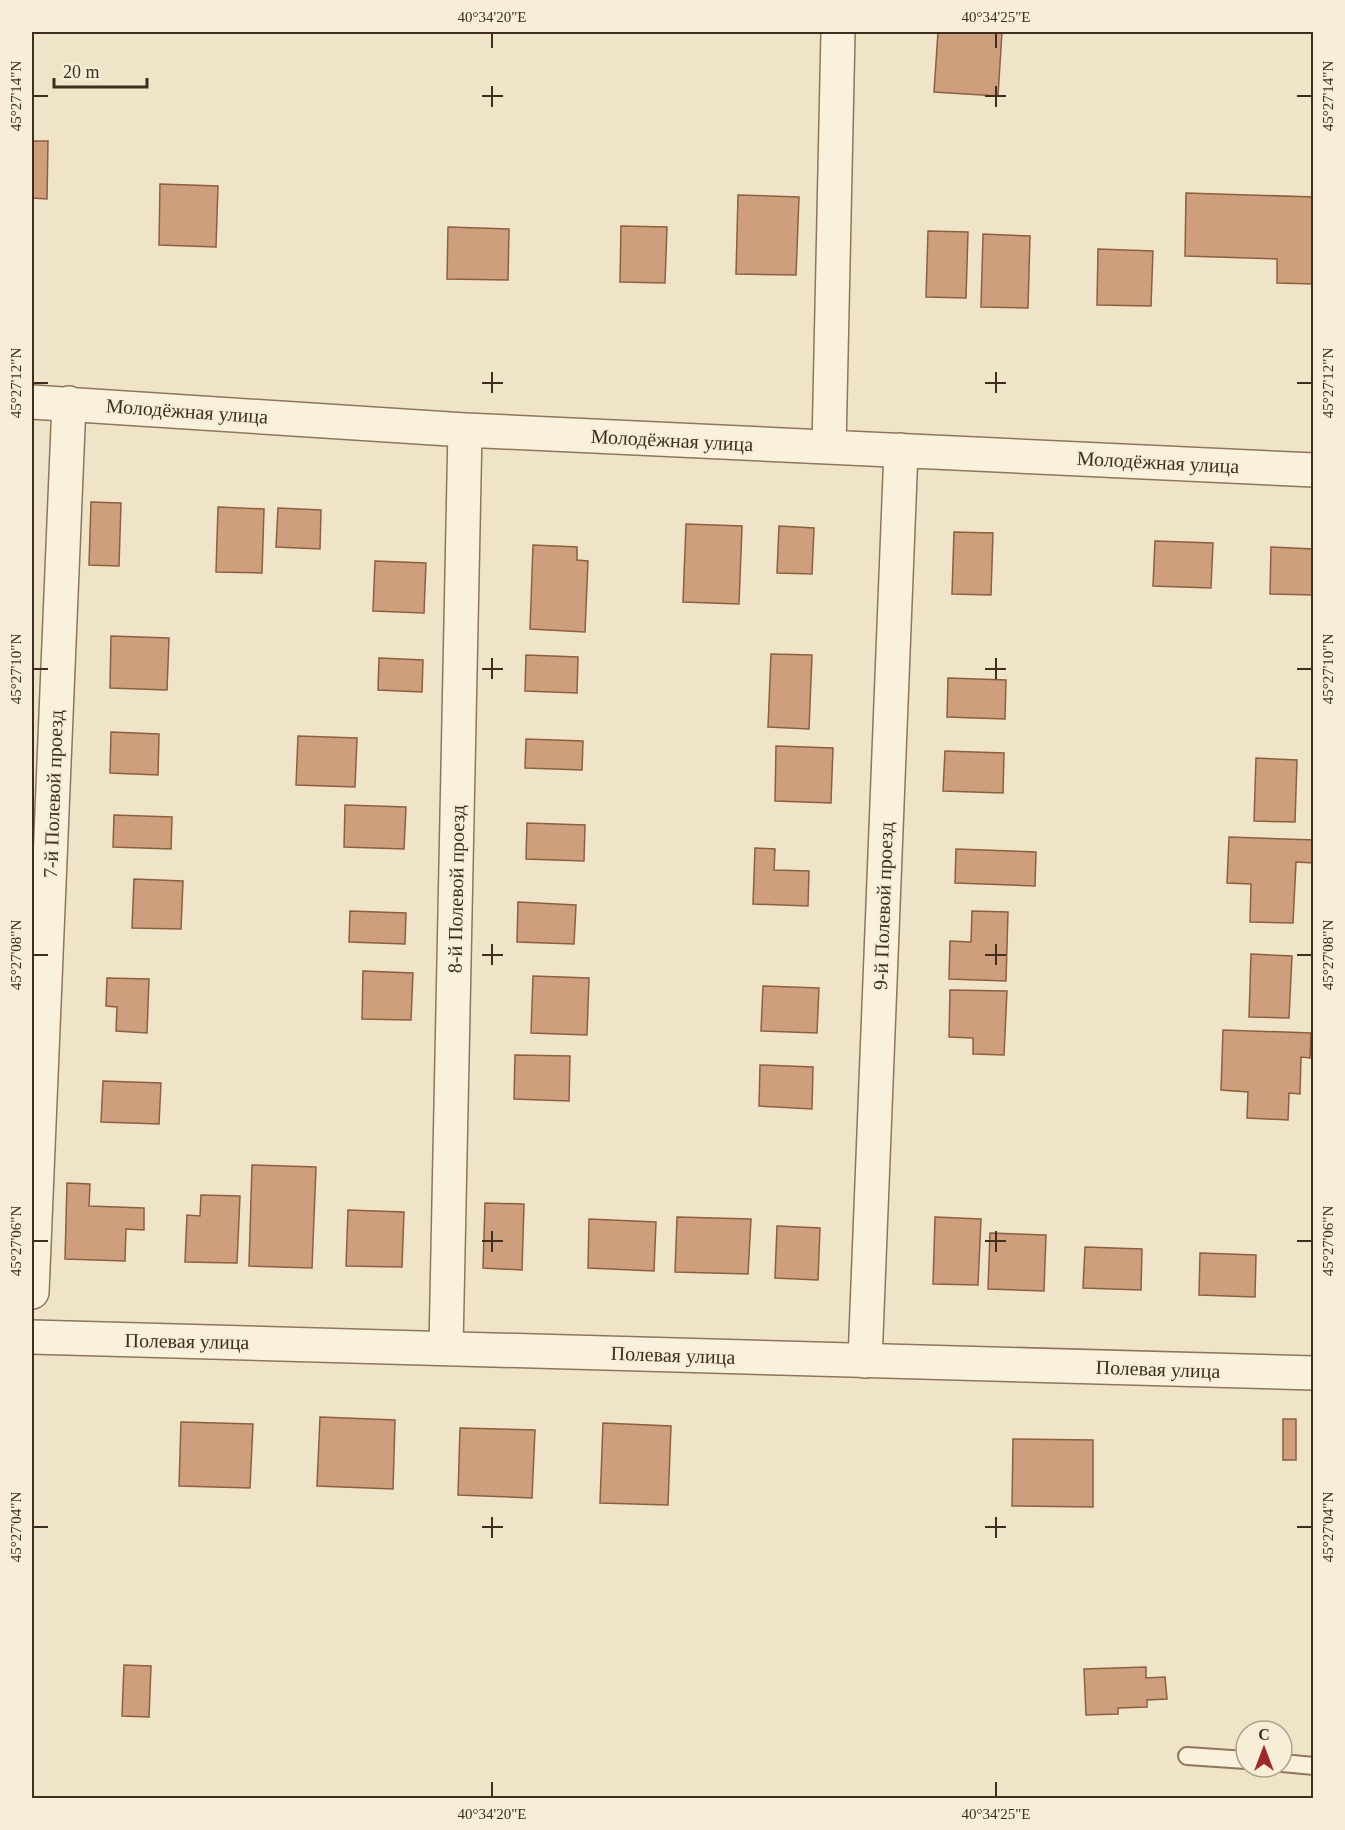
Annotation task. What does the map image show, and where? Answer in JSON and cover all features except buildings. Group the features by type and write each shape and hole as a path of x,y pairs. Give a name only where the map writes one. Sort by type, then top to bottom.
{"street":[{"path":"829,447 838,32"},
{"name":"Молодёжная улица","path":"32,402 465,430 1314,470"},
{"name":"7-й Полевой проезд","path":"32,1292 69,403"},
{"name":"8-й Полевой проезд","path":"446,1348 465,430"},
{"name":"9-й Полевой проезд","path":"864,1361 901,450"},
{"name":"Полевая улица","path":"32,1337 1314,1373"}],"lane":[{"path":"1187,1755 1234,1759"},
{"path":"1294,1764 1314,1766"}]}
